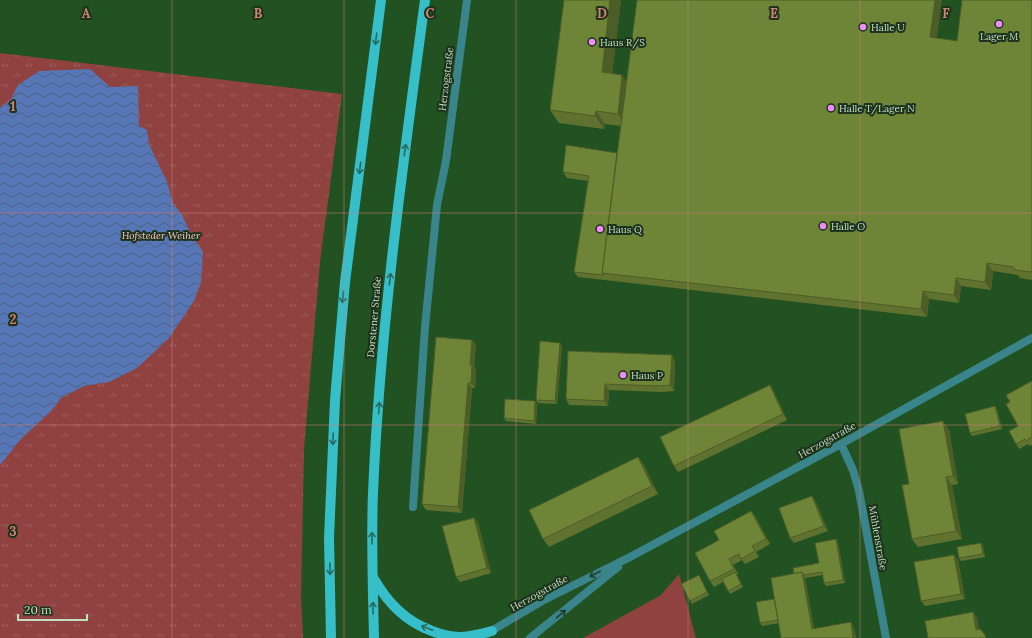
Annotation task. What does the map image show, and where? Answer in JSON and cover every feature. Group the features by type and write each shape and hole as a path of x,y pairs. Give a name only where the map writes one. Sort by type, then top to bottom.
{"main road":[{"path":"331,638 329,538 335,392 345,282 381,0"},
{"name":"Dorstener Straße","path":"374,638 373,493 383,339 397,213 425,0"},
{"path":"373,577 380,590 395,608 414,623 440,634 458,637 492,631"}],"street":[{"name":"Herzogstraße","path":"413,507 426,320 437,205 446,160 467,0"},
{"name":"Herzogstraße","path":"481,638 542,601 630,557 841,444 1032,338"},
{"name":"Mühlenstraße","path":"841,444 853,470 859,491 886,638"},
{"name":"Herzogstraße","path":"530,638 630,557"}],"green space":[{"name":"Hofsteder Weiher","path":"0,53 342,94 320,262 304,449 301,597 303,638 0,638"},
{"path":"679,574 696,638 583,638 661,595"}],"water":[{"name":"Hofsteder Weiher","path":"90,69 110,87 138,86 139,126 147,130 149,144 167,182 173,203 182,215 191,234 203,252 201,282 194,301 169,338 137,368 109,382 84,386 61,398 51,411 21,439 0,465 0,108 11,99 18,85 39,71"}],"building":[{"name":"Haus R/S","path":"564,0 610,0 602,72 622,75 618,114 596,111 595,116 550,110"},
{"path":"637,0 935,0 930,37 957,41 962,0 1032,0 1032,272 1015,270 1014,267 987,263 985,282 956,278 954,295 923,291 921,309 602,273"},
{"name":"Haus Q","path":"566,145 617,153 602,273 604,275 574,272 589,176 563,172"},
{"path":"436,337 472,340 470,365 472,365 471,383 468,383 458,507 422,504"},
{"path":"540,341 560,343 555,401 536,400"},
{"name":"Haus P","path":"568,351 672,355 670,385 605,384 604,401 566,399"},
{"path":"1032,381 1032,437 1026,441 1025,439 1016,444 1009,431 1018,426 1006,404 1010,402 1006,395"},
{"path":"770,385 783,414 674,466 660,437"},
{"path":"505,399 535,401 534,421 504,418"},
{"path":"995,406 1000,426 970,433 965,414"},
{"path":"943,421 953,476 946,477 956,531 912,539 902,485 909,484 899,429"},
{"path":"638,457 652,486 543,539 529,510"},
{"path":"812,496 824,526 790,538 779,508"},
{"path":"751,511 766,539 752,546 755,551 741,559 739,554 729,559 734,569 710,581 695,553 719,540 714,531"},
{"path":"474,518 487,568 456,577 442,526"},
{"path":"836,539 843,580 824,583 822,572 803,575 802,572 794,574 793,568 819,563 815,543"},
{"path":"981,543 983,554 959,558 957,547"},
{"path":"954,555 961,594 921,601 914,562"},
{"path":"735,572 741,584 728,591 722,579"},
{"path":"802,572 812,629 851,622 853,638 781,638 771,578"},
{"path":"699,575 707,592 690,601 681,584"},
{"path":"774,599 778,620 760,623 756,602"},
{"path":"973,612 976,630 980,629 986,638 928,638 925,621"}],"place":[{"name":"Lager M","path":"999,24"},
{"name":"Halle U","path":"863,27"},
{"name":"Haus R/S","path":"592,42"},
{"name":"Halle T/Lager N","path":"831,108"},
{"name":"Halle O","path":"823,226"},
{"name":"Haus Q","path":"600,229"},
{"name":"Haus P","path":"623,375"}]}
